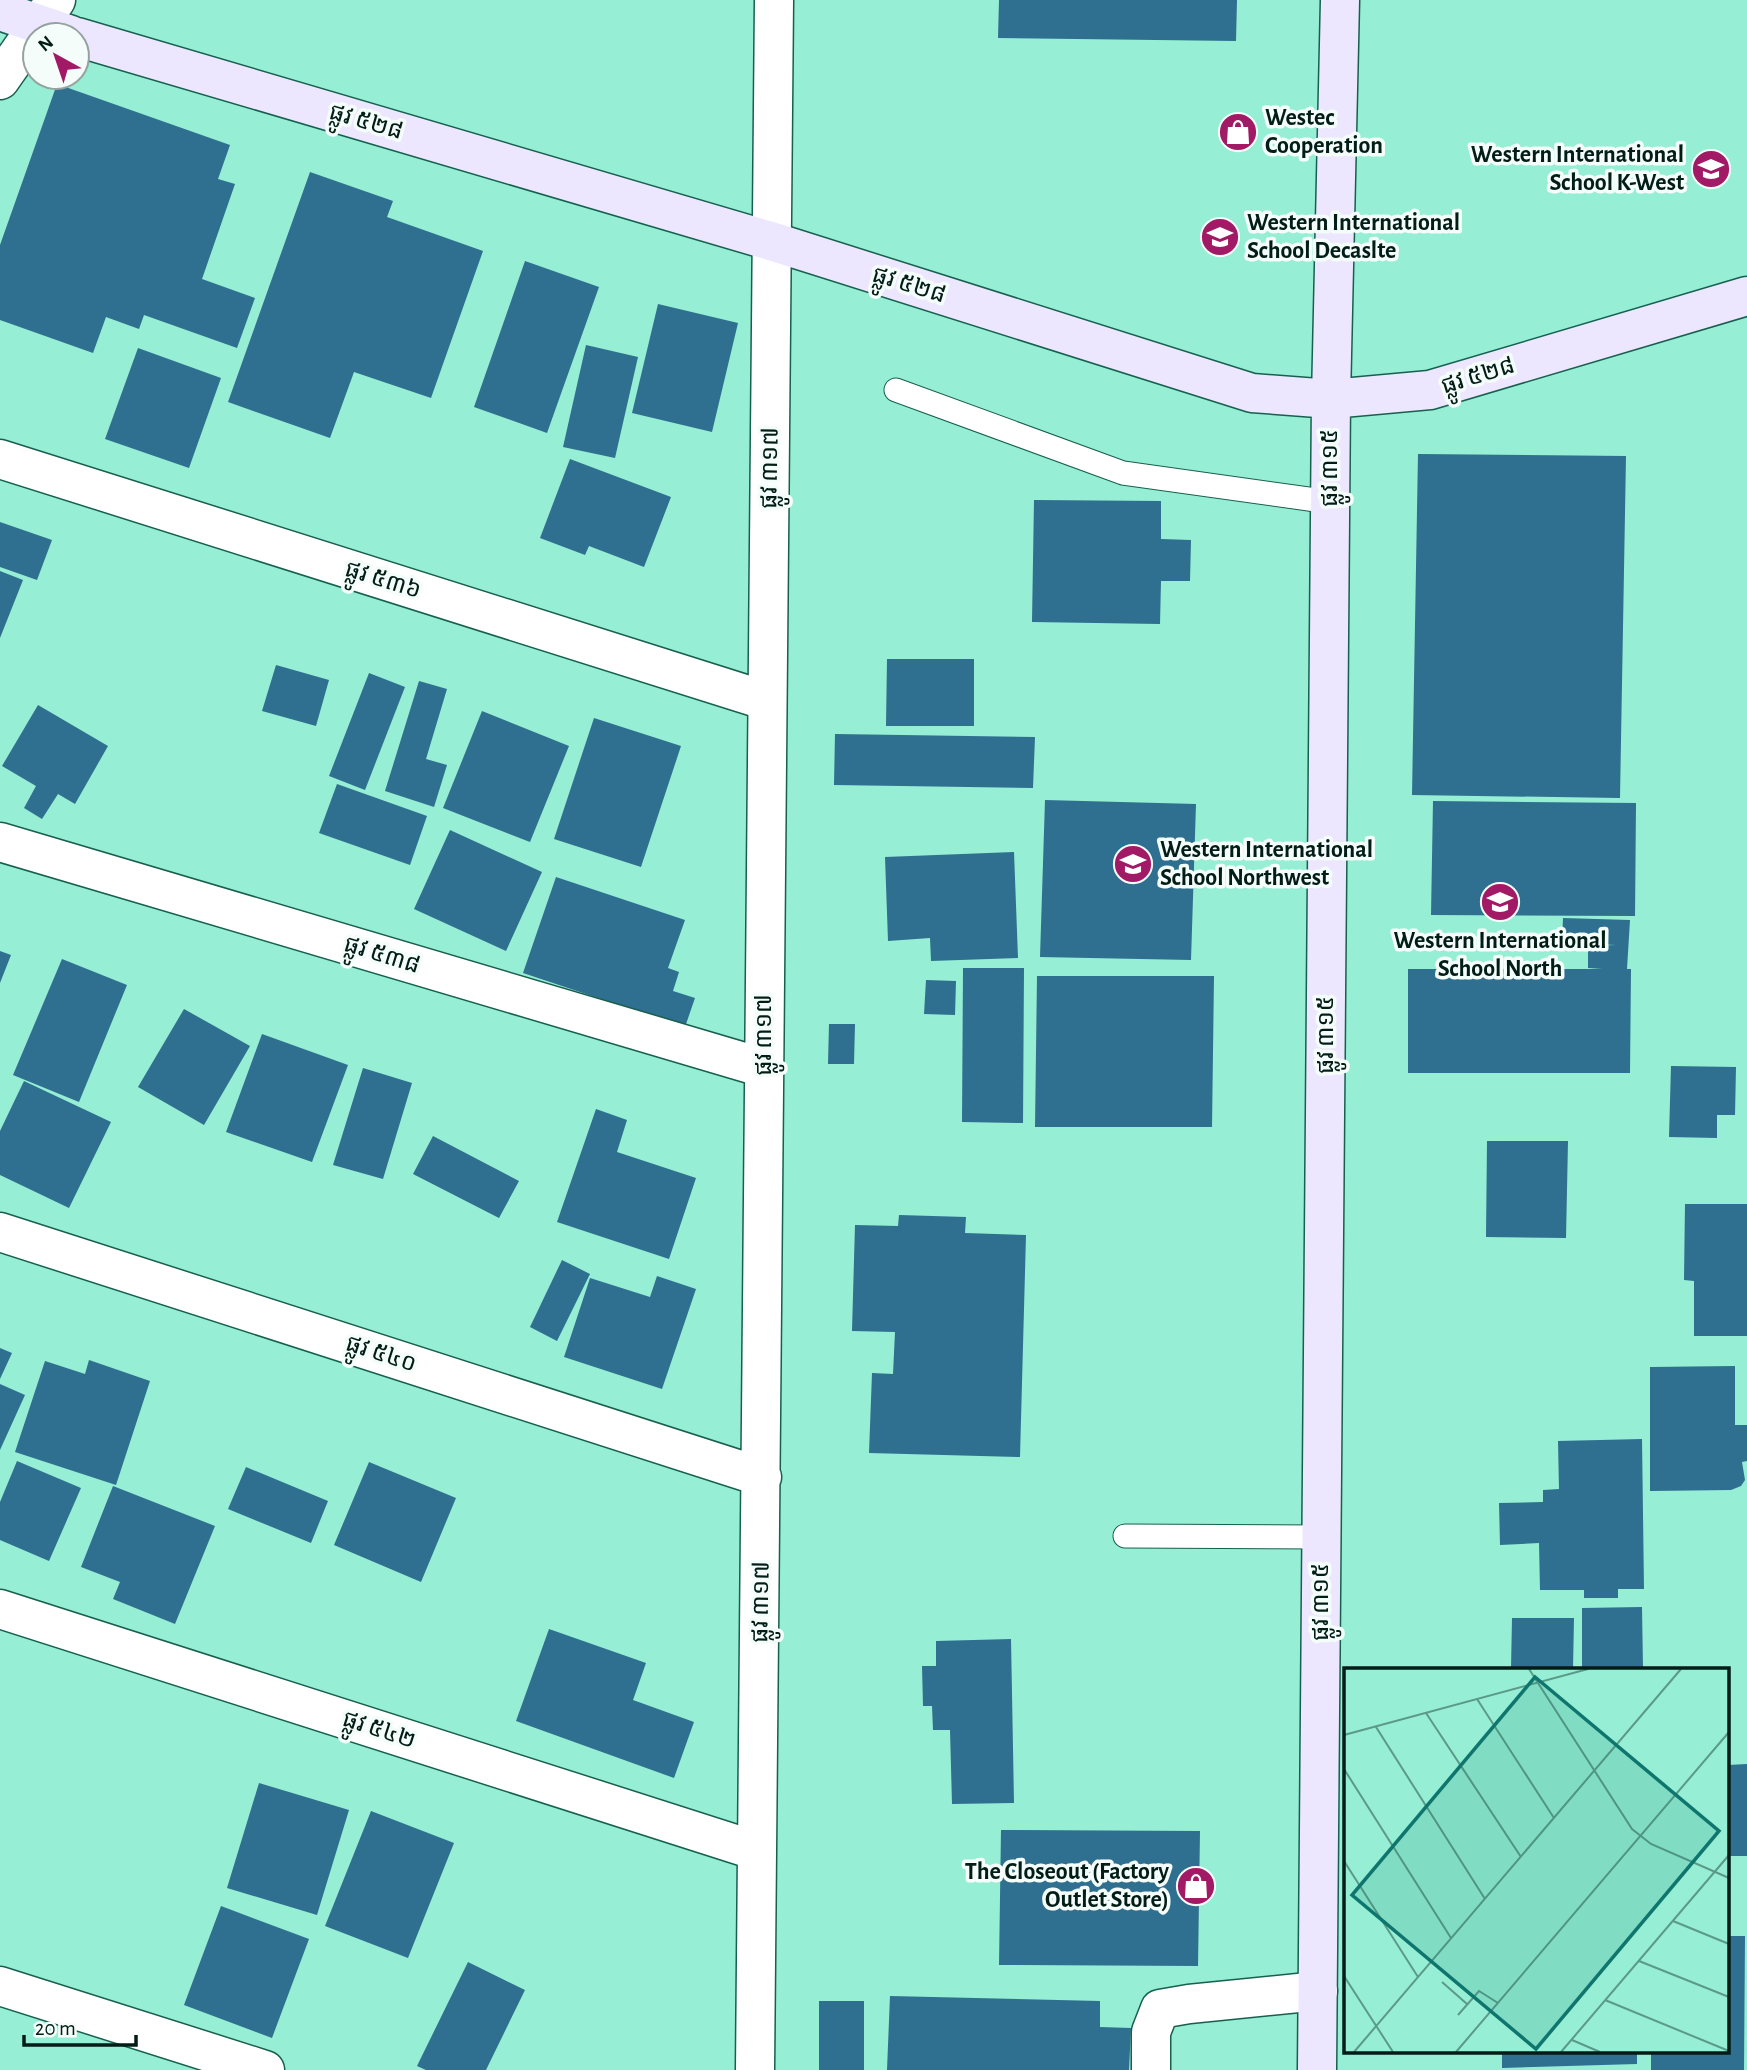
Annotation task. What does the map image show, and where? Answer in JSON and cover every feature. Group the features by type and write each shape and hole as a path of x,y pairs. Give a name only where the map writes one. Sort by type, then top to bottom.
{"street":[{"name":"ផ្លូវ ៣១៧","path":"755,2070 767,701 774,242 774,0"},
{"name":"ផ្លូវ ៣១៥","path":"1317,2070 1331,399 1340,0"},
{"path":"0,12 55,20"},
{"path":"0,79 55,20"},
{"name":"ផ្លូវ ៥២៨","path":"91,41 774,242 1252,393 1331,399 1430,390 1747,296"},
{"name":"ផ្លូវ ៥៣៦","path":"0,459 767,701"},
{"name":"ផ្លូវ ៥៣៨","path":"0,842 764,1068"},
{"name":"ផ្លូវ ៥៤០","path":"0,1232 762,1476"},
{"name":"ផ្លូវ ៥៤២","path":"0,1609 757,1851"},
{"path":"0,1986 265,2070"},
{"path":"1152,2070 1151,2032 1160,2009 1318,1991"}],"lane":[{"path":"896,390 1123,473 1330,502"},
{"path":"1125,1536 1322,1537"}],"building":[{"path":"999,0 1237,0 1236,41 998,38"},
{"path":"55,91 77,91 230,145 218,179 235,184 202,279 255,298 237,348 144,315 139,329 106,317 93,353 0,320 0,245"},
{"path":"310,172 393,201 387,217 483,251 431,398 354,372 330,438 228,402"},
{"path":"525,261 599,287 547,433 474,407"},
{"path":"658,304 738,323 712,432 632,413"},
{"path":"586,345 638,357 615,458 563,447"},
{"path":"138,348 221,378 189,468 105,439"},
{"path":"1418,454 1626,456 1620,798 1412,795"},
{"path":"570,459 671,497 644,567 589,546 585,555 540,538"},
{"path":"1034,500 1161,501 1161,539 1191,540 1190,581 1161,581 1160,624 1032,622"},
{"path":"0,522 52,540 37,580 0,567"},
{"path":"0,571 23,580 0,638"},
{"path":"887,659 974,659 974,726 886,726"},
{"path":"276,665 329,680 316,726 262,711"},
{"path":"369,673 405,687 365,790 329,776"},
{"path":"419,681 447,689 426,759 447,765 434,807 385,791"},
{"path":"38,705 108,746 75,804 58,794 42,819 24,808 36,786 2,766"},
{"path":"482,711 569,746 530,842 443,808"},
{"path":"594,718 681,746 641,867 554,839"},
{"path":"835,734 1035,737 1033,788 834,785"},
{"path":"337,784 427,816 410,865 319,833"},
{"path":"1045,800 1196,804 1191,960 1040,957"},
{"path":"1433,801 1636,803 1635,916 1431,915"},
{"path":"450,830 542,872 506,951 414,909"},
{"path":"1014,852 1018,958 931,961 930,938 888,941 885,857"},
{"path":"556,877 685,920 668,968 679,972 673,991 695,998 685,1027 523,973"},
{"path":"1563,918 1630,920 1627,969 1631,969 1630,1073 1408,1073 1408,969 1602,969 1588,968 1588,946 1616,945 1562,943"},
{"path":"0,951 11,955 0,983"},
{"path":"62,959 127,985 79,1102 13,1075"},
{"path":"963,968 1024,968 1023,1123 962,1122"},
{"path":"1037,976 1214,976 1212,1127 1035,1127"},
{"path":"926,980 956,981 955,1015 924,1014"},
{"path":"184,1009 250,1046 204,1125 138,1087"},
{"path":"829,1024 855,1024 854,1064 828,1064"},
{"path":"262,1034 348,1065 312,1162 226,1132"},
{"path":"1671,1066 1736,1067 1735,1115 1717,1115 1717,1138 1669,1137"},
{"path":"363,1068 412,1083 383,1179 333,1165"},
{"path":"24,1081 111,1122 69,1208 0,1175 0,1131"},
{"path":"596,1109 627,1120 617,1152 696,1178 669,1259 557,1222"},
{"path":"433,1136 519,1181 499,1218 413,1174"},
{"path":"1487,1141 1568,1141 1566,1238 1486,1237"},
{"path":"1685,1204 1747,1204 1747,1336 1694,1336 1694,1281 1684,1280"},
{"path":"899,1215 966,1217 965,1233 1026,1235 1020,1457 869,1453 872,1373 893,1374 895,1332 852,1331 855,1225 898,1226"},
{"path":"562,1260 590,1274 557,1341 530,1327"},
{"path":"657,1276 696,1289 662,1389 564,1357 590,1278 650,1297"},
{"path":"0,1348 12,1353 0,1379"},
{"path":"89,1360 150,1381 116,1485 15,1452 45,1361 85,1374"},
{"path":"1735,1366 1735,1425 1747,1425 1747,1461 1742,1462 1745,1480 1741,1486 1731,1490 1650,1491 1650,1367"},
{"path":"0,1384 25,1395 0,1450"},
{"path":"1642,1439 1644,1589 1618,1589 1618,1598 1584,1598 1584,1590 1540,1590 1539,1543 1500,1545 1499,1503 1543,1502 1543,1490 1559,1489 1558,1441"},
{"path":"17,1461 81,1488 49,1561 0,1540 0,1502"},
{"path":"369,1462 456,1498 421,1582 334,1545"},
{"path":"246,1467 328,1501 311,1543 228,1509"},
{"path":"113,1486 215,1526 175,1624 113,1599 120,1582 81,1567"},
{"path":"1642,1607 1643,1668 1582,1668 1582,1608"},
{"path":"1512,1618 1574,1618 1573,1668 1511,1668"},
{"path":"549,1629 646,1663 633,1700 694,1722 674,1778 516,1721"},
{"path":"1011,1639 1014,1803 952,1804 950,1730 933,1730 932,1706 923,1706 922,1666 936,1666 936,1641"},
{"path":"1747,1764 1747,1856 1730,1856 1730,1765"},
{"path":"259,1783 349,1810 317,1915 227,1888"},
{"path":"371,1811 454,1843 408,1958 325,1926"},
{"path":"1001,1830 1200,1831 1198,1966 999,1965"},
{"path":"221,1906 309,1939 272,2038 184,2005"},
{"path":"1730,1936 1745,1936 1744,2070 1651,2070 1651,2052 1730,2052"},
{"path":"468,1962 525,1990 486,2070 426,2070 417,2066"},
{"path":"890,1996 1100,2001 1100,2027 1131,2028 1129,2070 887,2070"},
{"path":"819,2001 864,2001 864,2070 819,2070"},
{"path":"1502,2052 1637,2052 1637,2064 1502,2068"}],"place":[{"name":"Westec Cooperation","path":"1238,132"},
{"name":"Western International School K-West","path":"1711,169"},
{"name":"Western International School Decaslte","path":"1220,237"},
{"name":"Western International School Northwest","path":"1133,864"},
{"name":"Western International School North","path":"1500,902"},
{"name":"The Closeout (Factory Outlet Store)","path":"1196,1886"}]}
